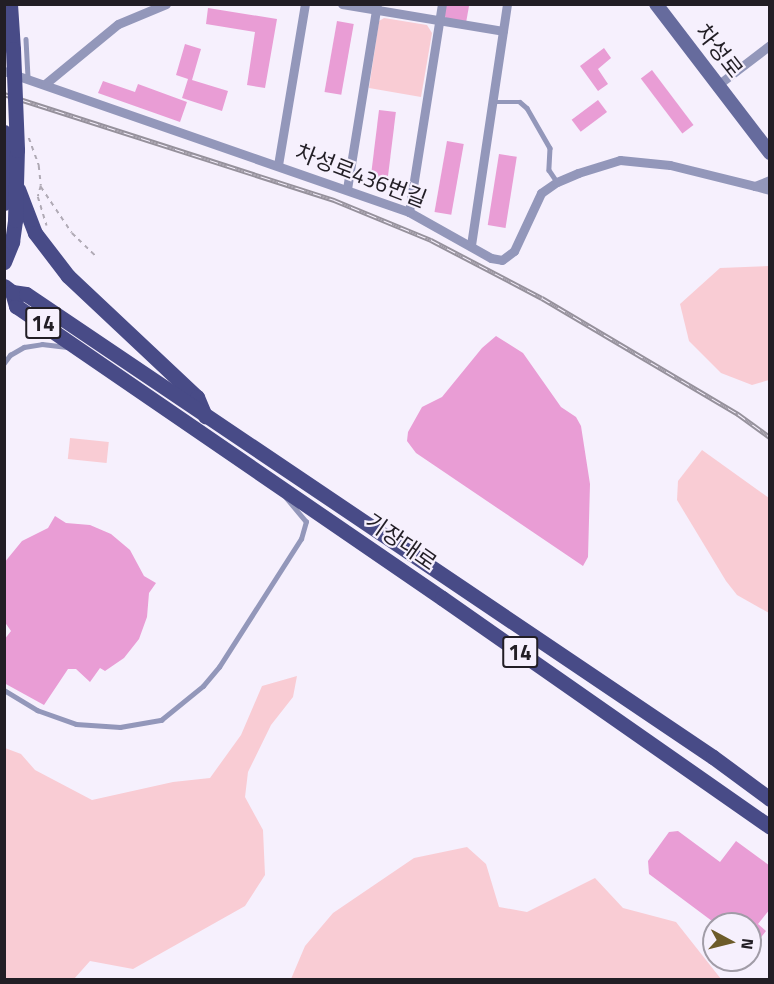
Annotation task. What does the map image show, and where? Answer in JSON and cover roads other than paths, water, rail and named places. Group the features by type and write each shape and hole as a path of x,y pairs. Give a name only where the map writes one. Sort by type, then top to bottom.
{"main road":[{"path":"4,262 12,242 9,184 13,49 10,4"},
{"name":"차성로","path":"656,4 770,153"},
{"path":"4,132 11,149"},
{"path":"4,203 9,184"},
{"path":"9,184 35,233 68,276 197,397 205,416"},
{"name":"기장대로","path":"8,289 27,294 713,757 770,799"},
{"name":"기장대로","path":"8,289 16,306 81,349 194,430 269,478 770,827"}],"street":[{"path":"45,84 118,24 166,4"},
{"path":"278,165 305,4"},
{"path":"342,4 376,7 440,21 503,31"},
{"path":"409,212 442,4"},
{"path":"471,245 507,4"},
{"path":"346,189 376,7"},
{"path":"718,84 770,45"},
{"name":"차성로436번길","path":"4,71 409,212 491,258 502,260 514,251 541,194 557,182"},
{"path":"557,182 620,160 670,165 770,190"},
{"path":"755,186 770,180"}],"lane":[{"path":"26,39 28,79"},
{"path":"492,102 520,102 527,108 550,148 549,170 557,182"},
{"path":"4,363 10,355 24,347 42,344 81,349"},
{"path":"4,690 37,710 76,724 120,727 161,720 208,680 301,539 306,522 269,478"}],"railway":[{"path":"4,94 334,200 431,240 542,298 738,414 770,437"}]}
